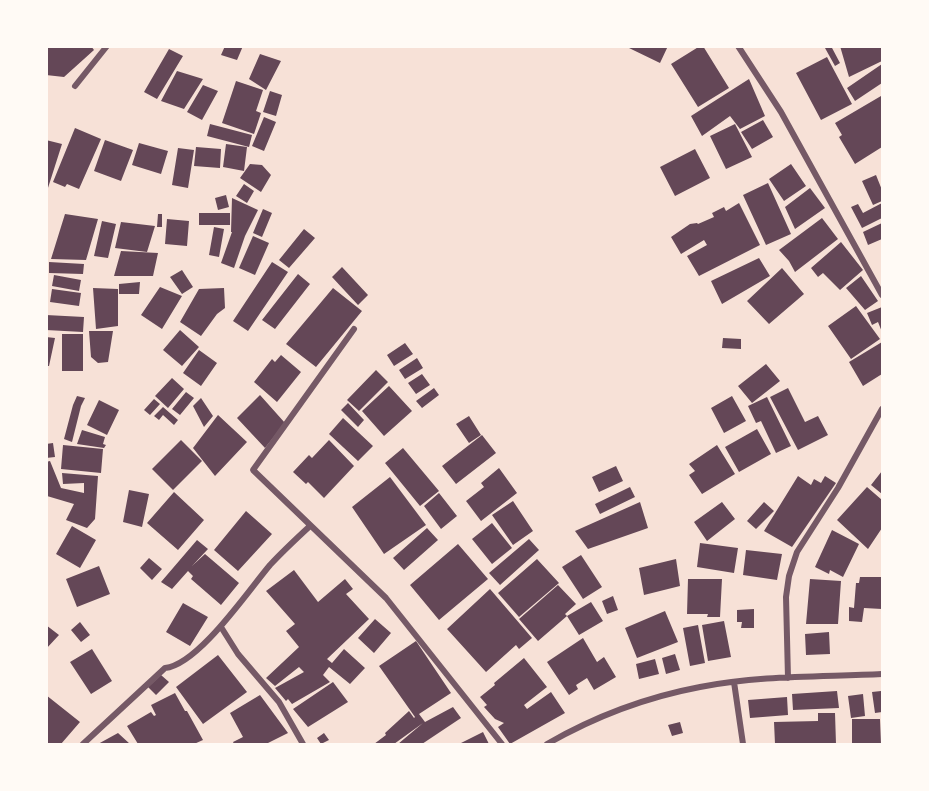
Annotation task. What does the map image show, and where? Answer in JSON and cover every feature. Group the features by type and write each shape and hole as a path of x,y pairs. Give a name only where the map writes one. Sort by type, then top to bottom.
{"street":[{"path":"75,86 107,46"},
{"path":"738,46 781,112 882,295"},
{"path":"354,329 254,470 386,598 502,744"},
{"path":"788,678 786,597 789,576 797,552 838,488 882,409"},
{"path":"83,744 165,668 176,667 220,627 270,566 310,526"},
{"path":"220,627 238,654 279,702 303,744"},
{"path":"548,744 603,716 700,687 788,678 882,674"},
{"path":"734,682 743,744"}],"building":[{"path":"51,46 91,46 94,50 64,77 46,75 46,49"},
{"path":"225,46 243,46 237,60 221,55"},
{"path":"630,46 668,46 660,63 629,48"},
{"path":"703,46 729,88 698,107 671,64"},
{"path":"831,46 840,63 835,66 825,48"},
{"path":"840,46 882,46 882,61 849,77"},
{"path":"169,49 183,56 157,99 144,92"},
{"path":"260,54 281,61 266,90 249,79"},
{"path":"827,57 852,104 821,120 796,73"},
{"path":"882,64 882,83 855,101 847,88"},
{"path":"177,71 203,79 184,109 161,101"},
{"path":"749,79 765,116 740,129 730,116 702,136 691,116"},
{"path":"236,81 263,90 256,111 261,113 254,134 222,123"},
{"path":"203,85 218,91 202,120 187,112"},
{"path":"270,91 282,95 276,116 263,112"},
{"path":"881,96 882,147 855,164 839,137 842,135 835,123"},
{"path":"264,117 276,122 264,151 252,146"},
{"path":"763,120 773,137 752,149 741,132"},
{"path":"210,124 252,135 249,147 207,136"},
{"path":"735,124 752,157 726,169 710,136"},
{"path":"75,128 101,139 79,189 53,182"},
{"path":"46,140 62,144 47,191 46,191"},
{"path":"105,140 133,150 121,181 94,171"},
{"path":"139,143 168,151 161,174 132,165"},
{"path":"226,144 247,147 244,171 223,167"},
{"path":"196,147 221,149 220,168 194,166"},
{"path":"178,148 194,150 188,188 172,185"},
{"path":"695,149 710,178 675,196 660,167"},
{"path":"250,164 262,165 271,175 261,192 240,178"},
{"path":"791,164 806,186 784,201 769,179"},
{"path":"876,175 882,190 882,201 873,205 862,181"},
{"path":"768,183 791,234 766,245 743,195"},
{"path":"244,184 254,191 247,203 236,196"},
{"path":"810,188 825,208 795,229 785,207"},
{"path":"226,195 229,207 218,210 215,198"},
{"path":"232,198 258,210 245,236 234,268 221,263 232,232"},
{"path":"739,203 760,245 699,276 687,256 707,245 704,240 681,254 671,237 690,224 698,224 714,217 712,213 724,207 726,211"},
{"path":"882,203 882,218 862,228 851,207 858,204 863,213"},
{"path":"263,209 272,213 262,237 253,233"},
{"path":"199,213 230,213 230,225 199,225"},
{"path":"65,214 98,219 86,260 51,259"},
{"path":"158,214 162,214 162,227 157,227"},
{"path":"822,218 838,239 795,272 779,250"},
{"path":"167,219 189,221 187,246 165,244"},
{"path":"102,221 116,224 108,258 94,256"},
{"path":"121,222 155,226 147,252 115,248"},
{"path":"882,223 882,239 868,245 863,232"},
{"path":"214,227 224,229 219,257 209,255"},
{"path":"304,229 315,238 289,268 279,260"},
{"path":"253,236 269,243 255,275 239,268"},
{"path":"841,242 863,270 840,290 823,273 818,277 811,268"},
{"path":"121,251 158,253 153,276 114,276"},
{"path":"759,258 770,276 722,304 711,281"},
{"path":"49,262 84,264 83,274 49,273"},
{"path":"272,262 288,272 248,331 233,321"},
{"path":"342,267 368,295 358,305 332,277"},
{"path":"782,268 804,294 769,324 747,301"},
{"path":"182,270 193,287 182,294 170,277"},
{"path":"298,274 310,284 275,329 262,320"},
{"path":"54,275 81,280 79,291 52,286"},
{"path":"861,276 878,301 865,310 846,288"},
{"path":"140,282 139,294 119,294 119,284"},
{"path":"160,287 182,296 162,329 141,315"},
{"path":"93,288 118,289 118,326 96,329"},
{"path":"224,288 225,308 217,314 201,336 180,322 199,289"},
{"path":"333,288 362,311 316,367 286,344"},
{"path":"52,289 81,293 79,306 50,302"},
{"path":"856,306 880,339 851,359 828,326"},
{"path":"882,307 882,332 878,322 872,325 867,313"},
{"path":"46,315 84,317 83,332 46,330"},
{"path":"180,330 199,347 182,366 163,350"},
{"path":"89,331 113,331 108,362 98,363 91,357"},
{"path":"62,334 83,334 83,371 62,371"},
{"path":"46,337 55,338 49,366 46,366"},
{"path":"723,338 741,339 741,349 722,348"},
{"path":"882,342 882,374 863,386 849,362"},
{"path":"405,343 413,354 394,366 387,355"},
{"path":"199,350 217,363 201,386 183,373"},
{"path":"281,355 301,372 277,402 254,382 272,359 275,362"},
{"path":"417,358 423,368 405,379 399,370"},
{"path":"766,364 780,381 752,403 738,386"},
{"path":"376,370 388,382 359,411 347,400"},
{"path":"422,374 430,385 416,394 408,383"},
{"path":"172,378 184,389 168,408 155,396"},
{"path":"389,386 412,411 384,436 362,411"},
{"path":"434,388 439,395 422,408 416,401"},
{"path":"788,388 805,422 818,416 828,435 798,450 770,397"},
{"path":"186,392 194,398 180,415 172,409"},
{"path":"260,395 285,423 265,448 237,418"},
{"path":"77,396 85,398 72,442 64,439"},
{"path":"732,396 746,421 724,433 711,408"},
{"path":"767,397 791,446 776,453 761,421 756,423 748,406"},
{"path":"201,398 213,416 204,427 193,406"},
{"path":"154,399 160,404 150,415 144,410"},
{"path":"99,400 119,410 107,435 87,425"},
{"path":"348,403 364,420 358,427 341,410"},
{"path":"163,407 178,420 174,425 163,415 159,420 154,416"},
{"path":"218,415 247,442 215,476 193,448"},
{"path":"469,416 481,435 469,443 456,424"},
{"path":"343,418 373,446 358,461 329,434"},
{"path":"757,429 771,454 739,472 725,447"},
{"path":"82,430 105,437 104,448 77,444"},
{"path":"482,435 496,453 456,484 442,466"},
{"path":"181,440 202,461 173,490 152,469"},
{"path":"329,440 354,466 324,498 308,482 306,484 293,472 309,455 312,458"},
{"path":"53,443 55,457 46,458 46,444"},
{"path":"63,445 103,449 101,473 61,469"},
{"path":"717,445 735,474 702,494 689,475 695,471 689,464"},
{"path":"403,448 439,491 420,506 385,463"},
{"path":"50,461 61,488 84,493 84,483 63,484 62,473 98,476 95,519 87,528 66,520 74,504 47,496 46,462"},
{"path":"616,466 623,481 599,492 592,477"},
{"path":"499,468 517,493 481,521 466,501 484,487 481,483"},
{"path":"882,471 882,494 871,485"},
{"path":"798,476 811,485 814,479 821,483 825,476 836,483 792,547 764,531"},
{"path":"390,477 426,525 384,554 352,507"},
{"path":"630,487 635,497 600,514 595,504"},
{"path":"867,487 882,500 882,528 868,549 837,520"},
{"path":"129,490 149,494 142,527 123,522"},
{"path":"174,492 204,520 178,550 147,523"},
{"path":"439,493 457,516 441,529 424,506"},
{"path":"513,501 533,531 513,545 492,515"},
{"path":"640,502 648,528 588,549 575,531"},
{"path":"722,502 735,519 707,541 694,522"},
{"path":"764,502 774,511 756,529 747,521"},
{"path":"246,511 272,534 238,571 214,550"},
{"path":"492,523 512,548 492,564 472,539"},
{"path":"72,526 96,540 80,568 56,554"},
{"path":"427,528 438,540 404,570 393,558"},
{"path":"832,530 859,544 843,577 830,570 829,574 815,567"},
{"path":"529,539 539,550 500,585 489,573"},
{"path":"197,540 208,549 192,566 205,554 239,583 221,605 191,579 193,576 188,571 172,589 161,582"},
{"path":"700,543 738,548 734,573 697,567"},
{"path":"458,544 488,579 439,620 410,585"},
{"path":"746,550 782,554 777,580 743,575"},
{"path":"581,555 602,587 583,599 562,567"},
{"path":"149,558 162,569 152,580 140,568"},
{"path":"537,559 559,583 519,617 498,593"},
{"path":"676,559 680,586 644,595 639,568"},
{"path":"99,566 110,594 77,607 66,579"},
{"path":"294,570 318,602 345,579 353,589 346,594 369,619 327,659 332,663 344,649 365,668 350,684 329,667 323,675 330,682 292,704 288,699 286,701 275,688 304,672 299,667 275,686 266,678 299,647 286,631 295,624 266,591"},
{"path":"860,577 882,577 882,609 864,608 862,622 849,621 849,607 854,608 856,583 859,583"},
{"path":"688,579 722,579 720,617 707,617 708,614 687,614"},
{"path":"810,579 841,581 838,624 806,624"},
{"path":"558,585 576,604 565,614 567,616 538,641 519,619"},
{"path":"490,589 532,638 519,649 516,645 486,672 447,629"},
{"path":"613,596 618,610 607,614 602,601"},
{"path":"591,602 603,621 579,635 567,616"},
{"path":"183,603 208,617 190,646 166,632"},
{"path":"754,609 754,628 741,628 742,622 737,622 737,610"},
{"path":"665,611 678,642 637,658 625,628"},
{"path":"375,619 391,633 374,653 358,638"},
{"path":"724,621 731,657 708,661 702,625"},
{"path":"80,622 90,635 81,642 71,630"},
{"path":"46,625 59,635 46,649"},
{"path":"698,625 705,663 690,666 683,628"},
{"path":"829,632 830,654 806,655 805,634"},
{"path":"583,638 597,662 604,657 616,677 594,690 587,678 576,685 578,689 569,695 547,662"},
{"path":"416,641 451,693 419,714 425,722 453,707 461,718 422,744 398,744 423,723 394,744 374,744 409,711 415,717 379,666"},
{"path":"92,649 112,681 91,694 70,662"},
{"path":"675,654 680,670 666,674 662,658"},
{"path":"218,655 247,692 203,724 176,687"},
{"path":"524,658 547,687 524,705 527,709 551,692 565,713 510,744 498,727 504,723 495,719 484,707 487,705 480,697"},
{"path":"655,659 659,674 639,679 636,664"},
{"path":"161,675 169,682 156,695 148,687"},
{"path":"333,682 348,702 308,727 293,709"},
{"path":"837,691 839,708 793,710 792,694"},
{"path":"881,691 882,712 875,713 872,692"},
{"path":"175,693 203,740 194,744 138,744 127,726 151,712 154,716 156,715 151,705"},
{"path":"863,694 865,716 851,718 848,696"},
{"path":"46,695 80,722 61,744 46,744"},
{"path":"260,695 288,733 266,744 234,744 233,742 243,737 230,713"},
{"path":"787,697 788,715 750,718 748,700"},
{"path":"818,713 835,713 836,744 775,744 774,722 818,721"},
{"path":"852,719 880,719 881,744 852,744"},
{"path":"680,722 683,733 672,736 668,725"},
{"path":"483,732 489,744 459,744"},
{"path":"118,733 130,744 98,744"},
{"path":"324,733 329,740 321,744 317,738"}]}
